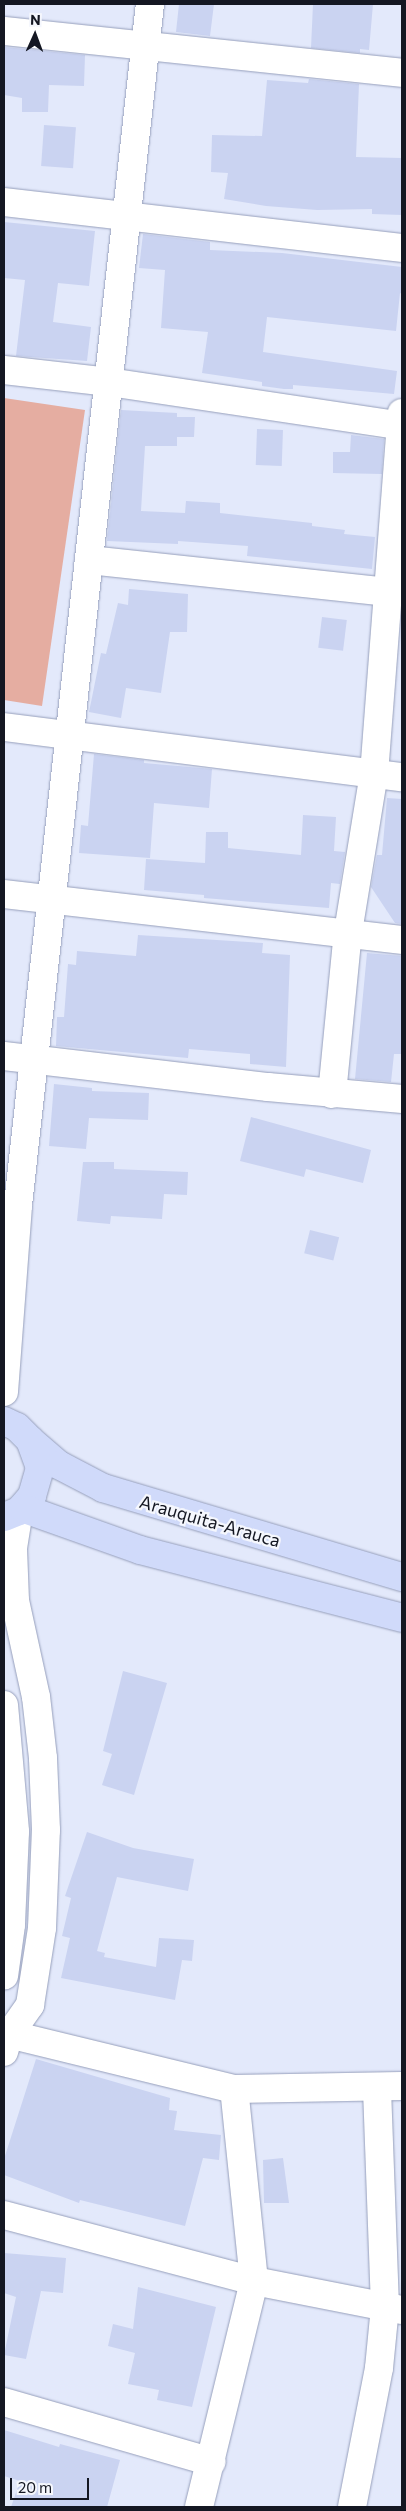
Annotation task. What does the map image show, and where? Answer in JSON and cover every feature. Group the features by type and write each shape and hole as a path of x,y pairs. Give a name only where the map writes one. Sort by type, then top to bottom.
{"main road":[{"name":"Arauquita-Arauca","path":"4,1421 18,1427 59,1465 102,1488 402,1577"},
{"path":"30,1440 37,1453 39,1475 32,1496 15,1512 140,1550 402,1618"}],"street":[{"path":"4,1392 18,1205 150,4"},
{"path":"4,31 402,73"},
{"path":"4,202 402,248"},
{"path":"4,370 109,382 402,422 374,774 348,932 332,1094"},
{"path":"89,560 388,592"},
{"path":"4,727 402,777"},
{"path":"4,894 348,932 402,940"},
{"path":"4,1056 332,1094 402,1099"},
{"path":"15,1512 13,1548 15,1601 36,1697 43,1758 46,1830 42,1928 30,2005 5,2033 234,2089 390,2087 394,2309 379,2368 352,2507"},
{"path":"4,1705 15,1832 11,1925 4,1976"},
{"path":"200,2507 254,2281 234,2089"},
{"path":"4,2215 254,2281 394,2309"},
{"path":"4,2402 212,2462"}],"shaded area":[{"path":"4,398 85,410 42,706 4,700"}],"building":[{"path":"179,4 214,4 210,36 176,32"},
{"path":"313,4 373,4 369,50 360,49 360,53 311,48"},
{"path":"4,47 85,55 84,86 49,85 48,112 22,112 22,98 4,95"},
{"path":"309,79 359,84 356,157 402,158 402,215 372,214 372,209 317,210 266,206 224,199 228,173 211,172 212,135 262,136 267,80 308,83"},
{"path":"44,125 76,127 73,168 41,166"},
{"path":"4,222 95,231 89,286 58,283 53,322 91,327 87,361 16,356 25,280 4,278"},
{"path":"143,234 210,242 210,250 282,253 402,267 402,294 400,293 396,331 267,317 263,352 397,371 394,394 293,385 293,389 284,389 262,386 262,382 202,373 208,332 161,328 165,270 139,268"},
{"path":"121,410 177,413 177,417 195,417 194,437 177,437 177,446 145,446 141,511 185,513 186,501 220,503 220,513 312,523 312,526 345,530 344,534 375,537 372,569 247,556 248,546 178,541 178,544 107,541"},
{"path":"257,429 283,430 282,466 256,465"},
{"path":"351,435 384,439 382,474 333,473 333,452 350,452"},
{"path":"129,589 188,594 187,632 170,632 161,693 126,688 121,718 89,712 101,653 106,654 118,603 128,605"},
{"path":"322,617 347,620 343,651 318,648"},
{"path":"94,754 144,760 144,763 212,769 209,808 154,803 150,858 79,853 81,825 88,826"},
{"path":"387,798 402,799 402,924 395,923 371,887 377,855 382,855"},
{"path":"303,815 336,817 334,851 345,852 340,884 331,883 329,908 204,898 204,895 144,890 146,859 205,863 206,832 228,832 228,848 301,855"},
{"path":"138,935 263,943 262,953 290,955 286,1067 250,1064 250,1054 189,1049 188,1058 56,1046 57,1017 64,1017 68,964 76,965 77,951 136,956"},
{"path":"367,953 402,956 402,1054 394,1054 391,1082 355,1079"},
{"path":"54,1084 92,1088 92,1091 149,1093 148,1120 89,1118 86,1149 49,1146"},
{"path":"251,1117 371,1150 363,1183 306,1169 304,1177 240,1161"},
{"path":"83,1162 114,1162 114,1169 188,1172 187,1195 164,1194 162,1219 111,1216 110,1224 77,1221"},
{"path":"310,1230 339,1237 333,1261 304,1253"},
{"path":"123,1671 167,1683 134,1795 102,1785 112,1754 103,1751"},
{"path":"87,1832 133,1848 194,1859 188,1891 117,1877 97,1951 105,1953 104,1957 156,1967 159,1938 194,1940 192,1961 182,1960 175,2000 61,1978 70,1938 62,1936 71,1898 65,1896"},
{"path":"36,2059 170,2098 169,2110 177,2111 174,2130 221,2135 219,2160 203,2158 185,2226 80,2200 79,2203 4,2175 4,2159"},
{"path":"283,2158 289,2203 264,2203 263,2160"},
{"path":"4,2253 66,2258 63,2293 41,2291 26,2359 4,2355 16,2297 4,2293"},
{"path":"138,2287 216,2307 192,2407 157,2400 159,2390 128,2384 135,2353 108,2346 113,2324 133,2329"},
{"path":"4,2430 59,2447 60,2444 120,2460 107,2507 11,2507 20,2481 4,2476"}]}
